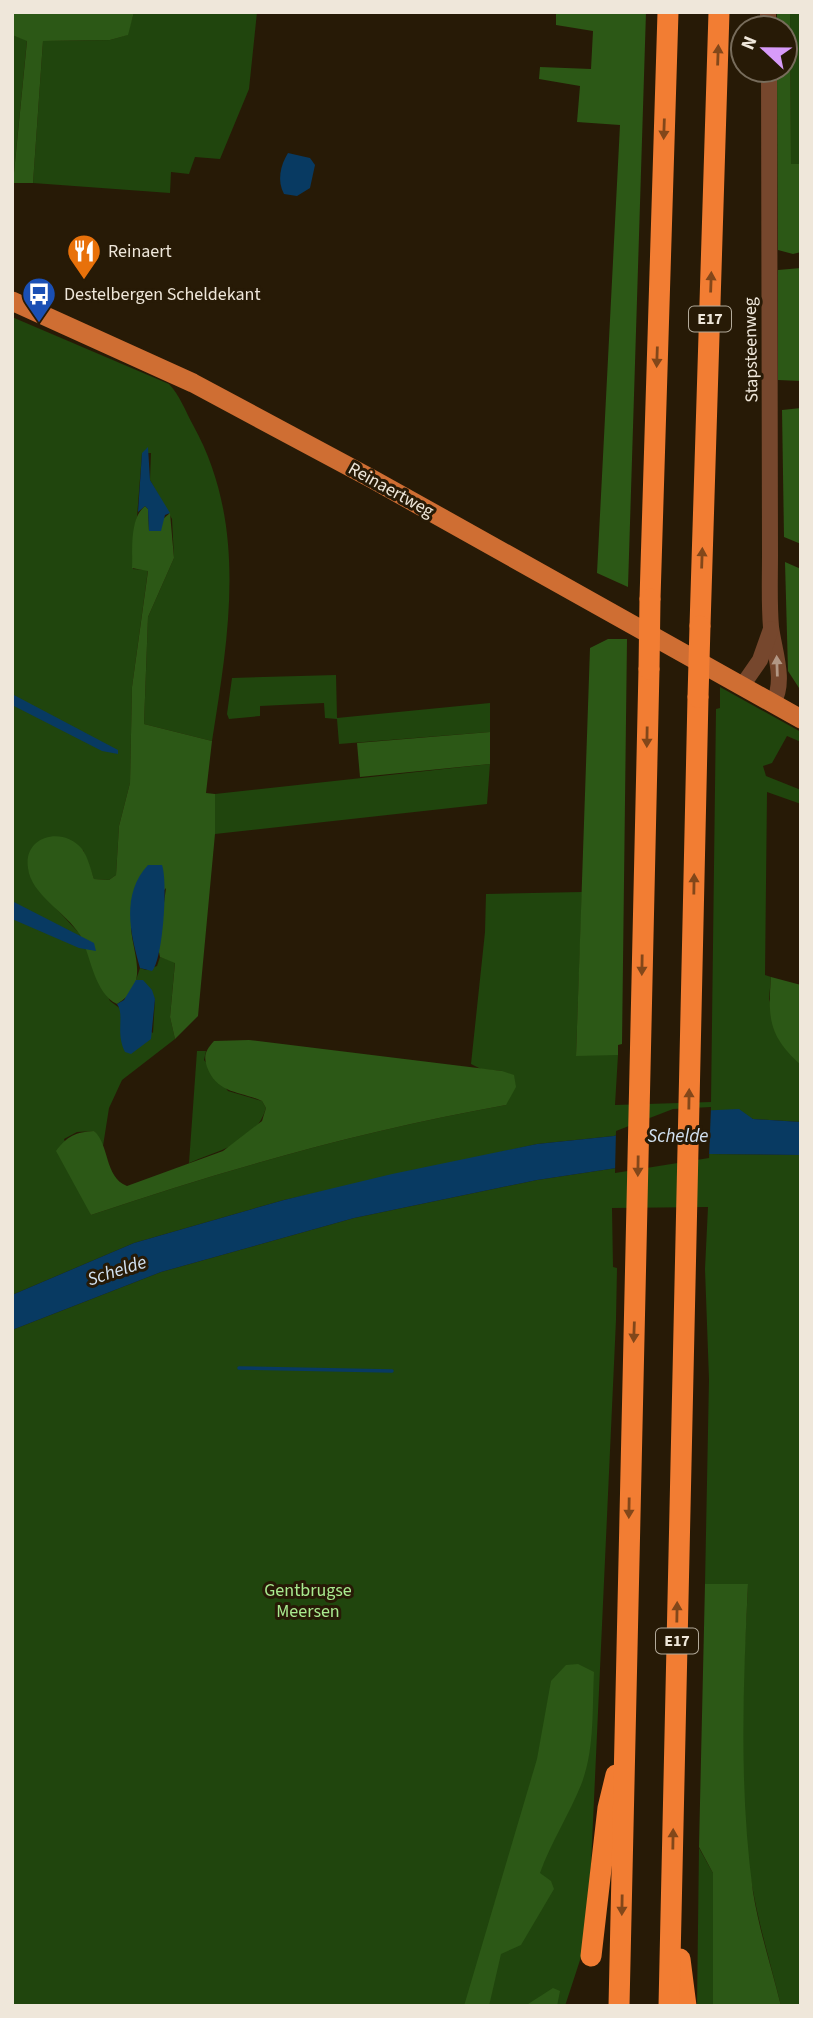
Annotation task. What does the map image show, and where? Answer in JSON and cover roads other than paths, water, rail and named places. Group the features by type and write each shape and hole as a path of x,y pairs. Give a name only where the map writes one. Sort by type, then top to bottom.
{"highway":[{"path":"619,2006 650,599 668,12"},
{"name":"E17","path":"669,2006 698,697 719,12"},
{"path":"591,1955 608,1808 625,1739"},
{"path":"672,1908 686,2006"}],"main road":[{"name":"Reinaertweg","path":"12,301 97,337 205,389 801,719"}],"street":[{"name":"Stapsteenweg","path":"767,699 778,695 777,654 771,629 769,84"},
{"name":"Stapsteenweg","path":"742,686 760,660 771,629"}],"water":[{"path":"288,153 310,158 315,165 310,188 297,196 284,194 281,184 281,168"},
{"path":"148,447 150,480 170,513 165,515 161,531 149,531 148,509 145,506 138,512 142,453"},
{"path":"12,694 118,750 118,754 102,751 12,705"},
{"path":"148,865 162,865 165,887 162,937 152,971 140,968 130,914 134,888"},
{"path":"12,901 94,943 96,951 79,948 12,919"},
{"path":"136,980 143,980 152,990 155,999 151,1039 131,1054 125,1052 122,1045 117,1004 124,1000"},
{"name":"Schelde","path":"739,1109 753,1119 801,1122 801,1155 709,1154 537,1180 354,1218 161,1272 12,1330 12,1295 134,1243 284,1200 392,1174 537,1144 614,1136 674,1112"}],"waterway":[{"path":"239,1368 392,1371"}],"place":[{"name":"Reinaert","path":"84,281"},
{"name":"Destelbergen Scheldekant","path":"39,324"}],"park label":[{"name":"Gentbrugse Meersen","path":"308,1600"}]}
